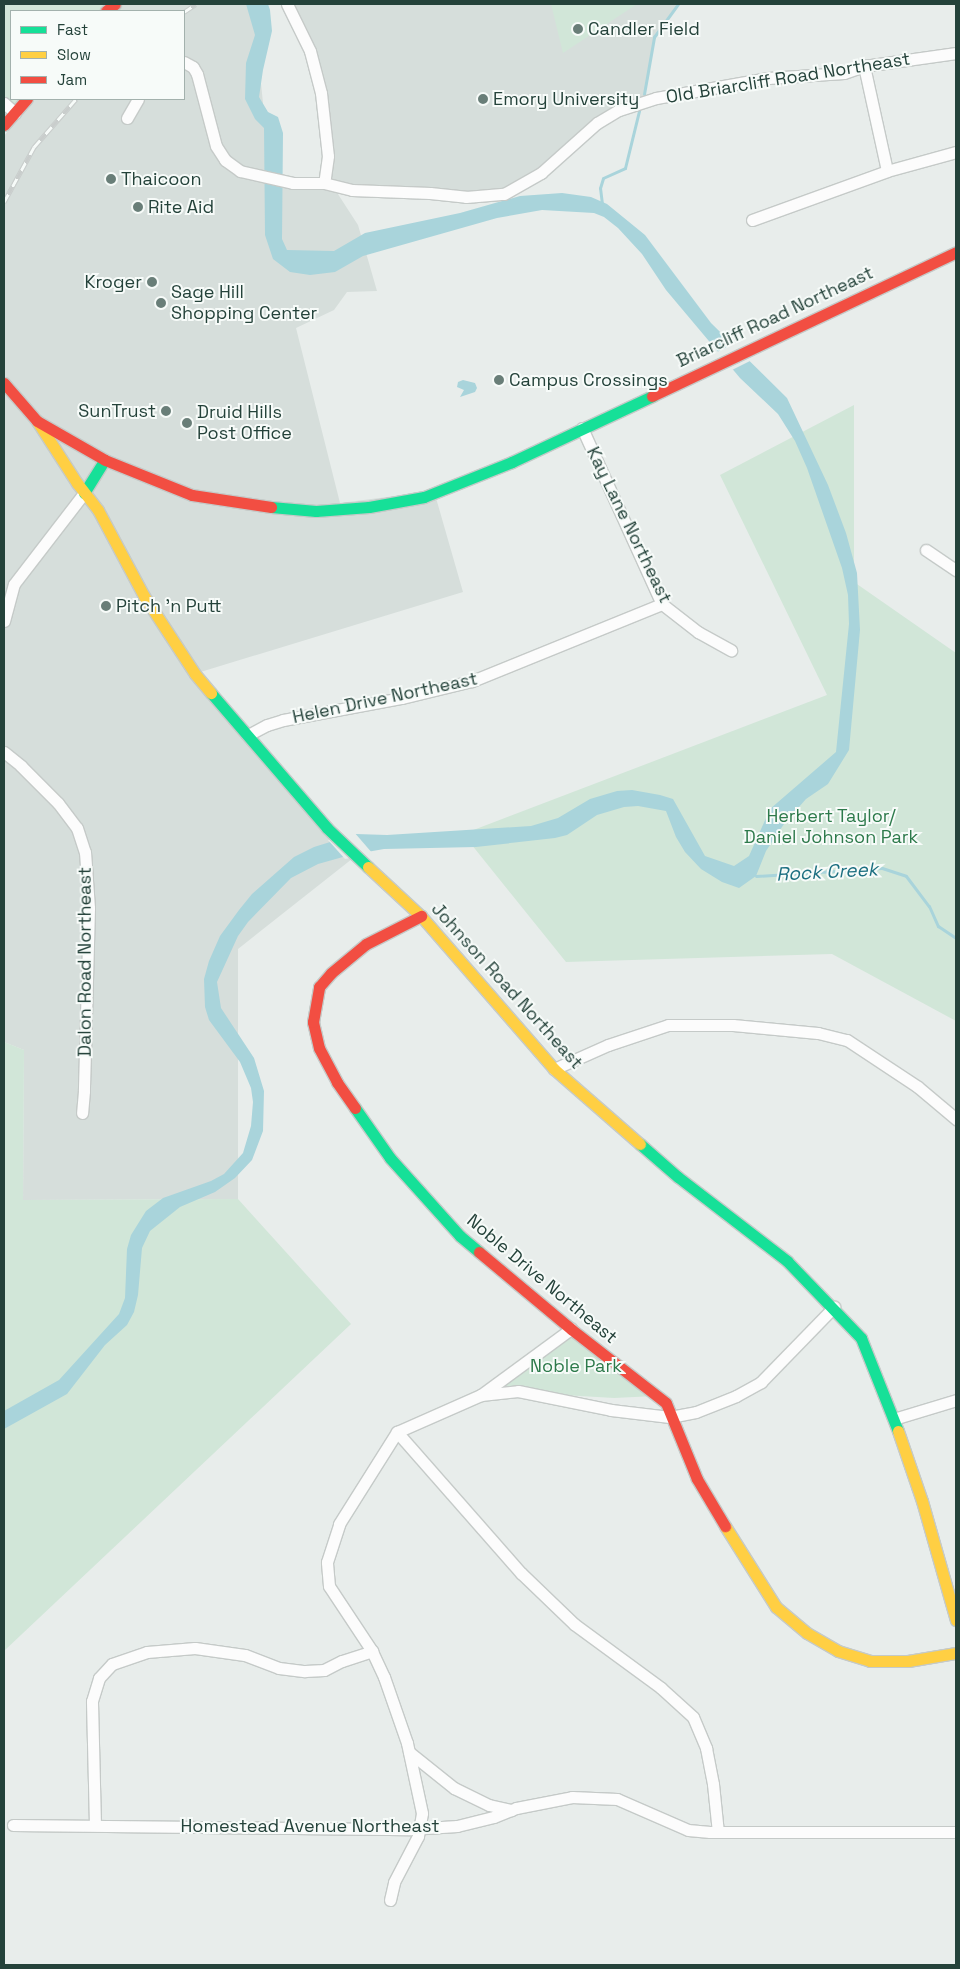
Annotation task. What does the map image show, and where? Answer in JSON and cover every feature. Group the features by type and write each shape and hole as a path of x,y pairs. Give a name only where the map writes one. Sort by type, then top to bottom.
{"street":[{"path":"287,4 310,51 322,93 328,156 324,183"},
{"name":"Old Briarcliff Road Northeast","path":"185,63 193,68 197,74 216,146 232,166 248,174 293,183 324,183 352,190 430,193 466,198 504,194 541,173 597,123 619,110 656,98 688,94 716,86 768,78 844,73 864,66 956,53"},
{"path":"864,66 887,171"},
{"path":"4,125 26,100"},
{"path":"127,118 137,100"},
{"path":"4,103 15,113"},
{"path":"752,220 887,171 956,152"},
{"name":"Briarcliff Road Northeast","path":"4,383 37,420 105,460 151,480 209,499 316,511 369,507 424,496 512,462 956,252"},
{"name":"Johnson Road Northeast","path":"37,420 84,493 98,510 171,640 194,674 327,828 421,916 554,1069 678,1177 787,1261 861,1338 894,1419 922,1501 956,1620"},
{"name":"Kay Lane Northeast","path":"582,428 662,604 698,632 731,650"},
{"path":"4,621 14,584 84,493 105,460"},
{"path":"926,550 956,570"},
{"name":"Helen Drive Northeast","path":"248,736 267,725 283,720 402,698 472,681 662,604"},
{"name":"Dalon Road Northeast","path":"4,752 22,766 58,803 76,828 85,852 89,908 82,1113"},
{"name":"Noble Drive Northeast","path":"421,916 366,944 331,972 319,987 313,1022 319,1048 337,1082 390,1158 460,1236 571,1329 666,1403 670,1417 697,1479 747,1564 776,1606 807,1633 838,1651 870,1661 908,1661 956,1653"},
{"path":"554,1069 608,1045 668,1025 733,1025 818,1032 846,1040 918,1087 956,1117"},
{"path":"481,1395 518,1391 611,1410 670,1417 696,1412 736,1396 761,1382 834,1308"},
{"path":"390,1900 394,1882 420,1828 422,1813 409,1752 398,1715 372,1651 329,1586 327,1562 339,1524 397,1432 481,1395 571,1329"},
{"path":"894,1419 956,1400"},
{"path":"397,1432 521,1573 574,1624 661,1688 694,1717 706,1748 713,1784 718,1832"},
{"path":"95,1826 92,1701 98,1678 112,1664 147,1652 194,1648 246,1655 279,1668 322,1670 372,1651"},
{"path":"409,1752 454,1788 489,1804 511,1810"},
{"name":"Homestead Avenue Northeast","path":"13,1825 420,1828 457,1826 511,1810 572,1797 617,1799 688,1830 718,1832 956,1832"}],"shaded area":[{"path":"114,4 249,4 254,15 271,181 334,188 358,225 377,291 347,292 334,310 296,328 340,503 434,491 463,592 194,674 357,855 238,949 238,1199 23,1200 24,1050 4,1042 4,136 32,100 185,100 185,10 106,10"},
{"name":"Emory University","path":"287,4 678,4 654,37 649,77 641,103 619,110 504,194 466,197 324,183 321,93"}],"green space":[{"path":"4,4 114,4 106,10 10,10 10,100 32,100 17,118 4,105"},
{"name":"Candler Field","path":"551,4 637,4 563,53"},
{"name":"Herbert Taylor/ Daniel Johnson Park","path":"854,405 854,582 956,653 956,1021 832,954 566,962 463,834 827,695 720,475"},
{"path":"4,1042 24,1050 23,1200 238,1199 351,1324 4,1651"},
{"name":"Noble Park","path":"577,1330 655,1396 614,1398 493,1391"}],"water":[{"path":"246,4 268,4 270,10 272,31 259,97 268,112 278,117 283,133 282,239 287,250 334,251 365,233 460,213 520,196 562,193 591,197 607,204 645,235 711,323 787,398 828,485 846,533 857,573 860,630 849,750 828,784 806,799 784,824 766,851 756,876 739,888 722,882 701,869 685,852 676,837 666,811 638,806 624,807 597,815 567,835 555,838 476,847 384,849 350,855 318,864 291,878 248,922 238,936 217,982 221,1008 254,1058 264,1091 263,1131 252,1160 235,1178 215,1192 180,1207 150,1231 142,1248 138,1295 134,1312 127,1325 105,1345 67,1394 4,1429 4,1411 59,1380 119,1314 125,1298 127,1249 131,1235 146,1211 163,1198 211,1181 224,1174 243,1153 251,1126 253,1102 251,1088 240,1062 209,1020 205,1007 204,979 209,961 220,936 239,910 252,894 294,857 314,847 356,834 387,835 531,826 558,818 590,799 617,791 632,790 673,799 705,856 734,866 749,856 770,809 836,752 849,624 848,595 842,568 807,468 795,441 778,414 740,378 666,290 642,254 618,228 604,217 594,213 542,210 497,218 363,256 335,272 310,275 290,272 273,259 265,235 264,128 255,119 245,99 246,63 255,35"},
{"path":"463,380 475,383 477,388 475,392 460,397 464,390 457,387 458,382"}],"pier":[{"path":"735,343 752,360 730,371 715,353"},
{"path":"354,832 373,854 345,859 328,840"}],"waterway":[{"path":"644,94 654,37 678,4"},
{"path":"602,204 600,188 603,178 625,168 639,111"},
{"name":"Rock Creek","path":"756,876 882,868 906,876 929,906 938,926 956,938"}],"railway":[{"path":"185,11 196,4"},
{"path":"4,202 34,147 75,100"}],"traffic: fast":[{"path":"271,507 316,511 369,507 424,497 512,462 652,396"},
{"path":"84,493 105,460"},
{"path":"211,693 327,828 368,867"},
{"path":"355,1108 390,1158 460,1236 479,1252"},
{"path":"640,1144 678,1177 787,1261 861,1338 898,1431"}],"traffic: slow":[{"path":"37,421 77,483 98,510 144,596 195,674 211,693"},
{"path":"368,867 421,916 554,1069 640,1144"},
{"path":"898,1431 922,1501 956,1620"},
{"path":"725,1526 776,1607 807,1633 838,1651 870,1661 908,1661 956,1653"}],"traffic: jam":[{"path":"107,10 115,4"},
{"path":"4,125 26,100"},
{"path":"652,396 956,252"},
{"path":"4,383 37,421 105,460 192,495 271,507"},
{"path":"355,1108 337,1082 319,1048 313,1022 319,987 331,973 366,944 421,916"},
{"path":"479,1252 571,1329 666,1403 697,1479 725,1526"}],"place":[{"name":"Candler Field","path":"578,29"},
{"name":"Emory University","path":"483,99"},
{"name":"Thaicoon","path":"111,179"},
{"name":"Rite Aid","path":"138,207"},
{"name":"Kroger","path":"152,282"},
{"name":"Sage Hill Shopping Center","path":"161,303"},
{"name":"Campus Crossings","path":"499,380"},
{"name":"SunTrust","path":"166,411"},
{"name":"Druid Hills Post Office","path":"187,423"},
{"name":"Pitch 'n Putt","path":"106,606"}]}
